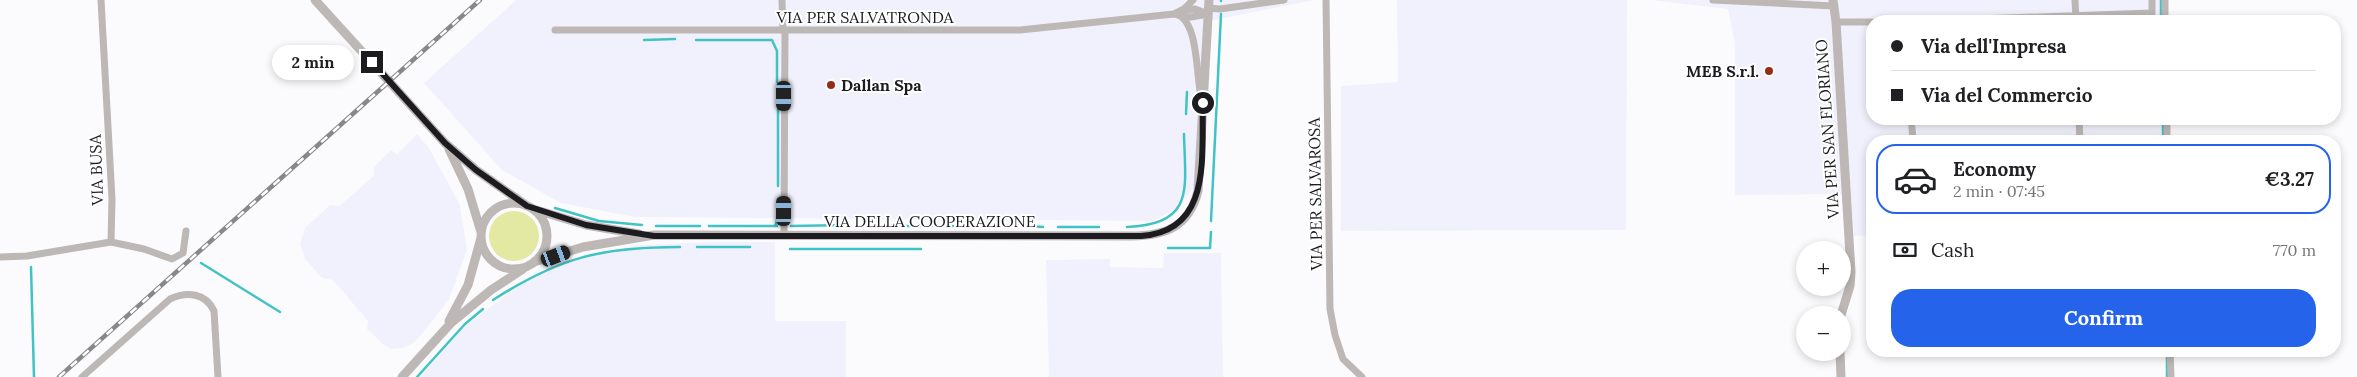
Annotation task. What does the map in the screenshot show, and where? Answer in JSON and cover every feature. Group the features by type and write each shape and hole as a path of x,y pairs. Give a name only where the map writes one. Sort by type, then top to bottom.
{"street":[{"name":"VIA BUSA","path":"101,0 112,200 111,242"},
{"path":"315,0 445,143 476,170 528,207 542,220 547,236 542,253 532,264 511,269 499,266 485,252 468,189 445,143"},
{"path":"782,0 784,31 784,236"},
{"path":"1193,0 1179,13 1193,36 1203,103"},
{"name":"VIA PER SALVATRONDA","path":"555,30 1032,29 1179,13 1193,8 1208,7 1220,9 1284,0"},
{"name":"VIA PER SALVAROSA","path":"1326,0 1330,309 1335,335 1343,359 1362,377"},
{"path":"1713,0 1833,3"},
{"path":"2075,0 2076,15"},
{"path":"2122,15 2152,13 2152,0"},
{"path":"2165,0 2165,15"},
{"name":"VIA PER SAN FLORIANO","path":"1833,3 1836,22 1851,272 1850,286 1844,306"},
{"path":"1203,103 1208,7"},
{"path":"1836,22 1866,22"},
{"name":"VIA DELLA COOPERAZIONE","path":"528,207 595,227 654,236 1141,236 1159,234 1173,228 1188,213 1198,191 1203,103"},
{"path":"481,234 489,215 499,207 512,204 528,207"},
{"path":"0,257 28,256 111,242 144,249 172,259 183,253 186,231"},
{"name":"VIA DELLA COOPERAZIONE","path":"445,328 468,285 481,234"},
{"name":"VIA DELLA COOPERAZIONE","path":"402,377 445,328 491,290 532,264 583,247 654,236"},
{"path":"82,377 170,299 181,294 197,296 209,302 212,306 214,311 218,377"},
{"path":"2170,357 2171,377"},
{"path":"1840,361 1841,377"}],"shaded area":[{"path":"516,0 1314,0 1204,22 1196,184 1179,207 1153,221 635,217 561,203 502,170 424,83"},
{"path":"1397,0 1627,0 1626,230 1341,231 1341,86 1398,82"},
{"path":"1651,0 2163,0 2163,15 1866,15 1866,125 2163,125 2163,135 1866,135 1866,235 1854,236 1851,194 1735,195 1735,43 1728,9"},
{"path":"417,134 429,148 460,205 467,250 449,299 434,319 415,342 403,348 391,349 367,329 368,321 333,280 322,278 305,259 300,243 305,228 330,205 339,206 374,176 374,167 391,150 397,154"},
{"path":"775,242 775,321 846,321 846,377 420,377 465,326 524,282 578,258 637,245"},
{"path":"1164,253 1221,253 1223,377 1049,377 1046,260 1110,259 1110,267 1163,268"}],"green space":[{"path":"514,211 528,215 535,222 539,236 535,250 528,257 514,261 500,257 493,250 489,236 493,222 500,215"}],"waterway":[{"path":"2161,0 2161,15"},
{"path":"1211,221 1221,14"},
{"path":"644,40 675,39"},
{"path":"696,40 772,40 777,51 777,82"},
{"path":"1186,114 1187,92"},
{"path":"778,102 778,186"},
{"path":"2163,125 2163,135"},
{"path":"1127,227 1149,225 1165,219 1176,211 1182,200 1185,186 1184,134"},
{"path":"775,226 778,199"},
{"path":"555,208 599,221 642,225"},
{"path":"791,226 848,225"},
{"path":"965,226 1018,225"},
{"path":"656,226 700,226"},
{"path":"709,226 777,226"},
{"path":"890,226 932,226"},
{"path":"945,226 953,226"},
{"path":"1031,226 1043,227"},
{"path":"1058,227 1099,227"},
{"path":"1168,248 1210,248 1211,232"},
{"path":"493,300 517,285 561,264 582,257 627,249 680,247"},
{"path":"697,247 750,247"},
{"path":"790,249 921,249"},
{"path":"201,263 280,312"},
{"path":"31,267 34,377"},
{"path":"417,377 465,324 483,309"},
{"path":"2167,358 2167,377"}],"railway":[{"path":"59,377 480,0"}],"place":[{"name":"MEB S.r.l.","path":"1769,71"},
{"name":"Dallan Spa","path":"831,85"}],"route":[{"path":"372,62 445,143 476,170 527,206 586,225 654,236 1141,236 1164,233 1187,216 1198,191 1203,103"}]}
